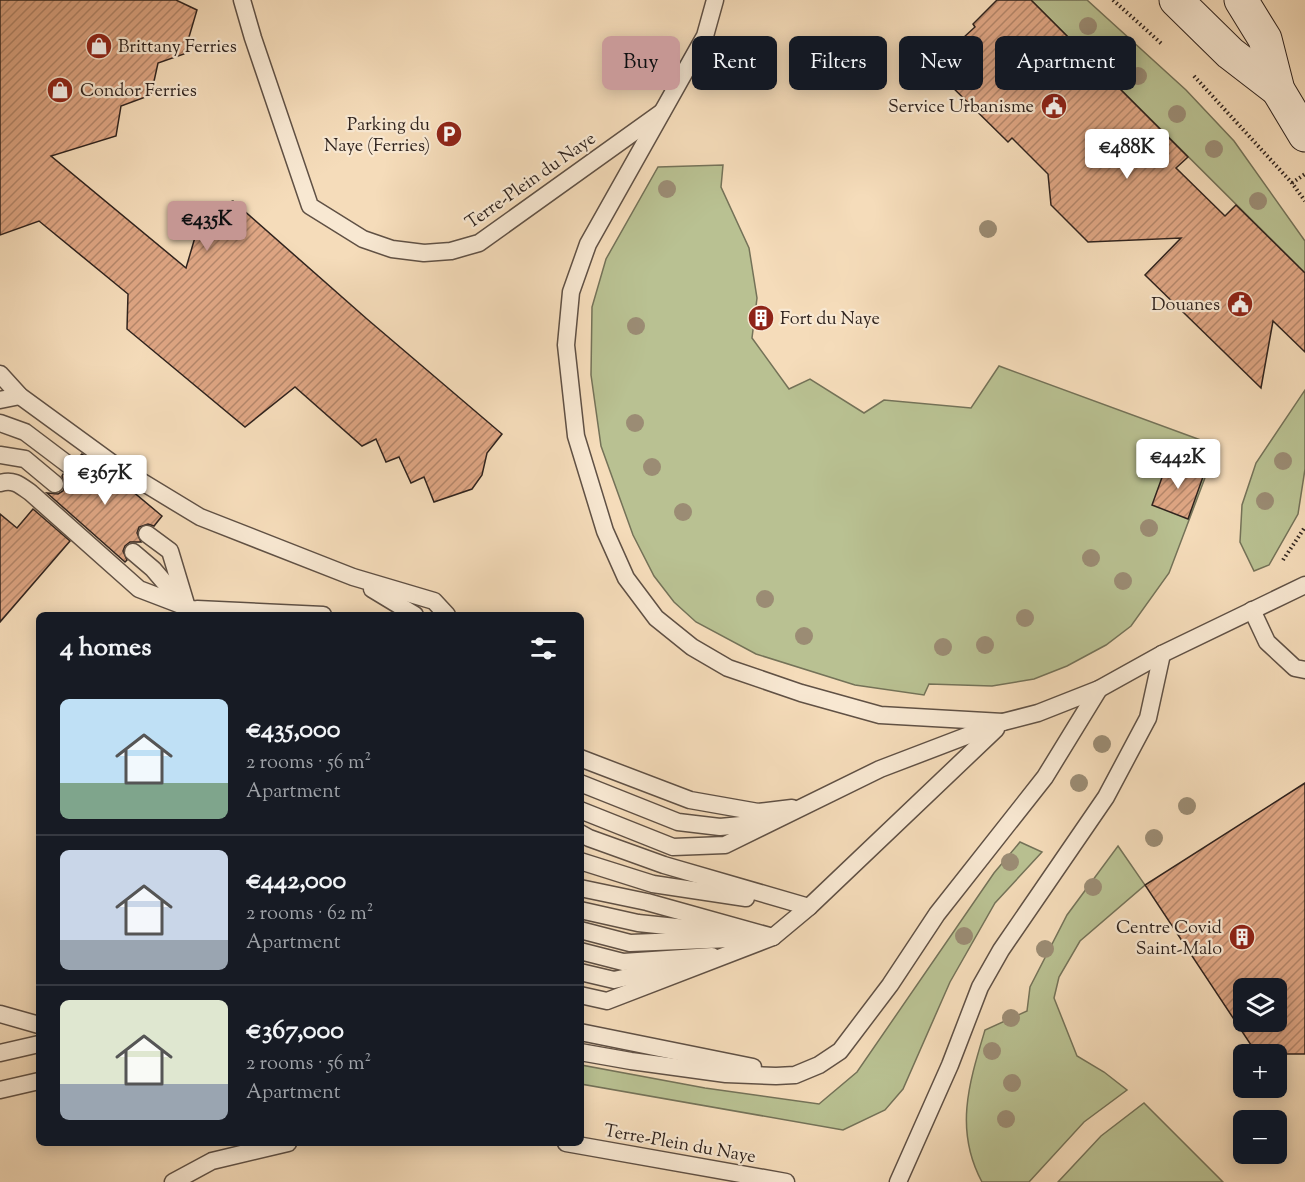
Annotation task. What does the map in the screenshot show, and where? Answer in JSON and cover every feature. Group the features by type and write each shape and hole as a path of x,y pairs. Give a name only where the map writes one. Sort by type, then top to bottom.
{"main road":[{"path":"1176,0 1230,53 1278,90"},
{"path":"1241,0 1265,39 1278,90 1305,135"}],"lane":[{"name":"Terre-Plein du Naye","path":"242,0 310,206 363,239 392,249 424,253 451,251 479,243 665,110"},
{"path":"715,0 705,36 588,244 571,292 566,345 576,436 605,531 626,578 656,618 692,647 728,668 801,693 880,715 1003,722"},
{"path":"0,374 20,396"},
{"path":"0,384 116,466 200,517 353,577 434,601 444,612"},
{"path":"0,395 20,396"},
{"path":"0,423 25,432 70,466"},
{"path":"0,455 25,459 55,484"},
{"path":"0,483 16,482 139,589 187,612"},
{"path":"147,534 170,551 190,612"},
{"path":"133,552 153,570 189,612"},
{"path":"353,577 388,612"},
{"path":"353,577 410,612"},
{"path":"584,812 673,847 725,845 880,769 1003,722 1038,713 1099,688 1162,654 1305,585"},
{"path":"1252,610 1267,642 1300,669"},
{"path":"898,1182 950,1065 980,987 1000,950 1106,797 1148,718 1162,654"},
{"path":"584,1053 726,1074 795,1075 819,1065 840,1051 890,985 937,914 1045,777 1099,688"},
{"path":"584,996 607,1001 773,937 809,907 1003,722"},
{"path":"584,760 690,800 758,812 808,806"},
{"path":"584,785 678,822 720,827 775,822"},
{"path":"584,835 664,865 809,907"},
{"path":"584,862 653,884 809,907"},
{"path":"584,889 647,902 773,937"},
{"path":"584,911 638,922 773,937"},
{"path":"584,931 630,943 773,937"},
{"path":"584,952 623,962 731,955"},
{"path":"584,973 614,980 731,955"},
{"path":"0,1014 36,1024"},
{"path":"0,1024 36,1014"},
{"path":"584,1033 795,1075"},
{"path":"0,1053 36,1045"},
{"path":"0,1090 36,1082"},
{"path":"173,1182 212,1161 275,1146"},
{"name":"Terre-Plein du Naye","path":"583,1146 786,1182"}],"path":[{"path":"1113,0 1164,46"},
{"path":"1189,70 1292,183 1305,201"},
{"path":"1292,183 1305,174"}],"green space":[{"path":"1031,0 1087,0 1127,36 1067,36"},
{"path":"1136,45 1186,90 1234,141 1305,241 1305,273 1121,90 1136,90"},
{"path":"723,165 721,187 749,248 757,298 752,338 789,389 810,379 864,413 884,400 971,408 999,366 1217,446 1169,573 1131,626 1106,645 1067,666 1034,679 992,686 929,684 924,695 855,685 756,654 696,622 674,602 654,576 633,535 601,446 591,375 592,307 606,259 658,167"},
{"path":"1305,390 1305,469 1298,514 1269,565 1254,571 1240,542 1242,505 1256,463"},
{"path":"1020,842 1042,852 995,903 950,982 903,1089 885,1110 843,1130 584,1085 584,1066 705,1088 819,1104 857,1072 994,873"},
{"path":"1118,846 1145,885 1080,941 1059,977 1054,998 1077,1056 1104,1072 1127,1090 1084,1122 1029,1182 982,1182 973,1163 966,1125 970,1088 985,1030 1027,1011 1030,987 1067,915"},
{"path":"1144,1103 1223,1182 1058,1182 1101,1136"}],"building":[{"path":"0,0 176,0 197,10 184,54 158,63 151,95 121,106 116,136 51,156 186,268 203,210 233,201 502,434 487,453 482,475 472,489 434,502 424,477 411,483 399,457 386,462 376,439 362,446 295,387 245,427 127,329 128,294 39,221 0,235"},
{"path":"997,0 1031,0 1067,36 995,36 995,90 1121,90 1188,157 1176,168 1225,216 1236,205 1305,273 1305,352 1273,321 1261,388 1145,275 1181,238 1088,242 1051,205 1048,174 1012,138 1008,142 955,90 983,90 983,36 965,36 975,27 973,24"},
{"path":"82,454 119,480 162,516 154,526 148,524 139,527 137,533 141,542 130,542 125,546 123,551 127,560 125,562 47,493 58,494 63,491 65,485 63,474 74,476 78,473 80,467 77,459"},
{"path":"1168,461 1204,474 1188,519 1152,505"},
{"path":"33,509 70,541 0,622 0,514 17,528"},
{"name":"Centre Covid Saint-Malo","path":"1305,783 1305,1054 1287,1054 1287,1044 1250,1044 1242,1032 1287,1032 1287,978 1233,978 1233,1018 1145,885"}],"place":[{"name":"Brittany Ferries","path":"99,46"},
{"name":"Condor Ferries","path":"60,90"},
{"name":"Service Urbanisme","path":"1054,106"},
{"name":"Parking du Naye (Ferries)","path":"449,134"},
{"name":"Douanes","path":"1240,304"},
{"name":"Fort du Naye","path":"761,318"},
{"name":"Centre Covid Saint-Malo","path":"1242,937"}]}
